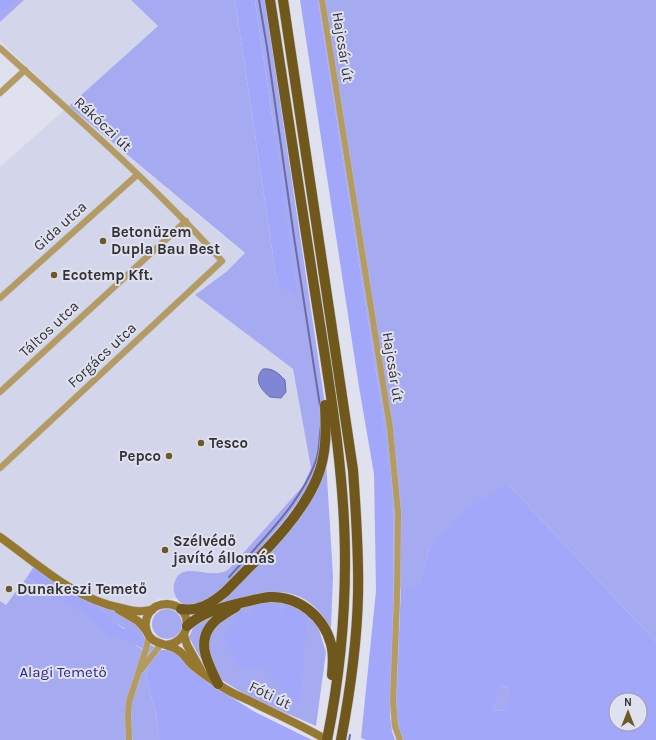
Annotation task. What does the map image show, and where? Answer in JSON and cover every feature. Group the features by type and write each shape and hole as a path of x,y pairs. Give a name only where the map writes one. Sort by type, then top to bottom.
{"highway":[{"path":"270,0 324,351 340,471 345,560 342,647 334,707 327,740"},
{"path":"283,0 352,462 356,500 358,581 356,637 348,703 341,740"},
{"path":"180,610 196,610 214,601 225,592 284,529 310,492 318,477 326,433 324,351"},
{"path":"186,631 203,614 233,604 261,598 280,597 303,605 316,616 328,635 333,652 331,688 334,707"},
{"path":"218,684 204,654 203,645 209,629 215,621 241,603"}],"main road":[{"path":"0,537 71,589 96,602 137,612 152,610"},
{"path":"148,633 146,619 156,606 167,604 173,605 180,610 186,617 187,645 202,673"},
{"path":"114,607 138,621 154,641 164,645 176,642 186,631"},
{"name":"Fóti út","path":"164,645 178,650 190,664 218,684 327,740"}],"street":[{"name":"Hajcsár út","path":"322,0 390,428 396,477 398,512 398,588 393,701 395,726 400,740"},
{"name":"Rákóczi út","path":"0,48 186,221 222,261"},
{"path":"0,93 25,70"},
{"name":"Gida utca","path":"0,298 137,175"},
{"name":"Táltos utca","path":"0,392 186,221"},
{"name":"Forgács utca","path":"0,468 222,261"},
{"path":"129,740 129,702 148,633"},
{"path":"138,673 164,645"}],"shaded area":[{"path":"0,0 14,0 0,11"},
{"path":"24,0 131,0 158,26 69,106 0,41 0,22"},
{"path":"235,0 255,0 297,297 277,283"},
{"path":"300,0 318,0 380,397 393,513 394,596 390,715 395,740 366,740 361,738 376,591 374,474 359,387"},
{"path":"69,106 245,254 226,272 195,295 293,369 311,468 303,486 226,575 180,598 158,599 148,607 134,607 53,595 28,620 0,601 0,167"},
{"path":"263,369 270,369 285,380 286,392 281,398 270,397 261,388 258,380"},
{"path":"509,485 656,642 656,740 403,740 398,730 396,701 401,588 419,585 429,549 467,507","holes":["502,686 508,688 511,702 502,711 492,710 498,702 496,694"]},
{"path":"35,565 96,605 104,611 109,618 124,629 129,628 147,643 162,650 176,650 221,691 255,712 312,740 159,740 156,714 146,677 152,654 118,634 111,639 84,613 53,595 27,577"},
{"path":"271,602 282,613 287,604 307,616 300,706 266,669 239,668 224,637 241,611 252,617 256,603"}],"green space":[{"path":"0,0 24,0 0,22"},
{"path":"131,0 235,0 277,283 275,136 255,0 265,0 326,411 322,445 318,462 310,483 298,502 281,525 230,584 212,599 196,605 182,604 177,599 174,592 174,584 179,575 191,571 215,573 229,569 303,486 311,468 293,369 195,295 226,272 245,253 69,106 158,26"},
{"path":"318,0 656,0 656,642 509,485 429,549 419,586 394,589 393,513 380,397"},
{"path":"326,461 333,576 331,628 318,611 305,600 291,594 276,592 260,594 208,610 280,539"},
{"name":"Alagi Temető","path":"27,577 52,595 60,586 138,647 152,654 146,677 156,714 159,740 0,740 0,601 6,605"},
{"path":"258,601 286,602 306,612 318,627 326,652 316,726 261,702 221,679 204,663 189,637 194,626 201,620"},
{"path":"96,605 115,611 139,624 147,643 108,618 104,611"},
{"path":"167,609 178,613 182,624 178,635 167,639 156,635 152,624 156,613"},
{"path":"502,686 508,688 512,702 502,711 492,710 498,702 495,694"}],"waterway":[{"path":"259,0 320,406"},
{"path":"229,577 266,537 301,491 310,475 317,456 321,426"},
{"path":"349,740 350,735"}],"place":[{"name":"Betonüzem Dupla Bau Best","path":"103,241"},
{"name":"Ecotemp Kft.","path":"54,275"},
{"name":"Tesco","path":"201,443"},
{"name":"Pepco","path":"169,456"},
{"name":"Szélvédő javító állomás","path":"165,550"},
{"name":"Dunakeszi Temető","path":"9,589"}]}
